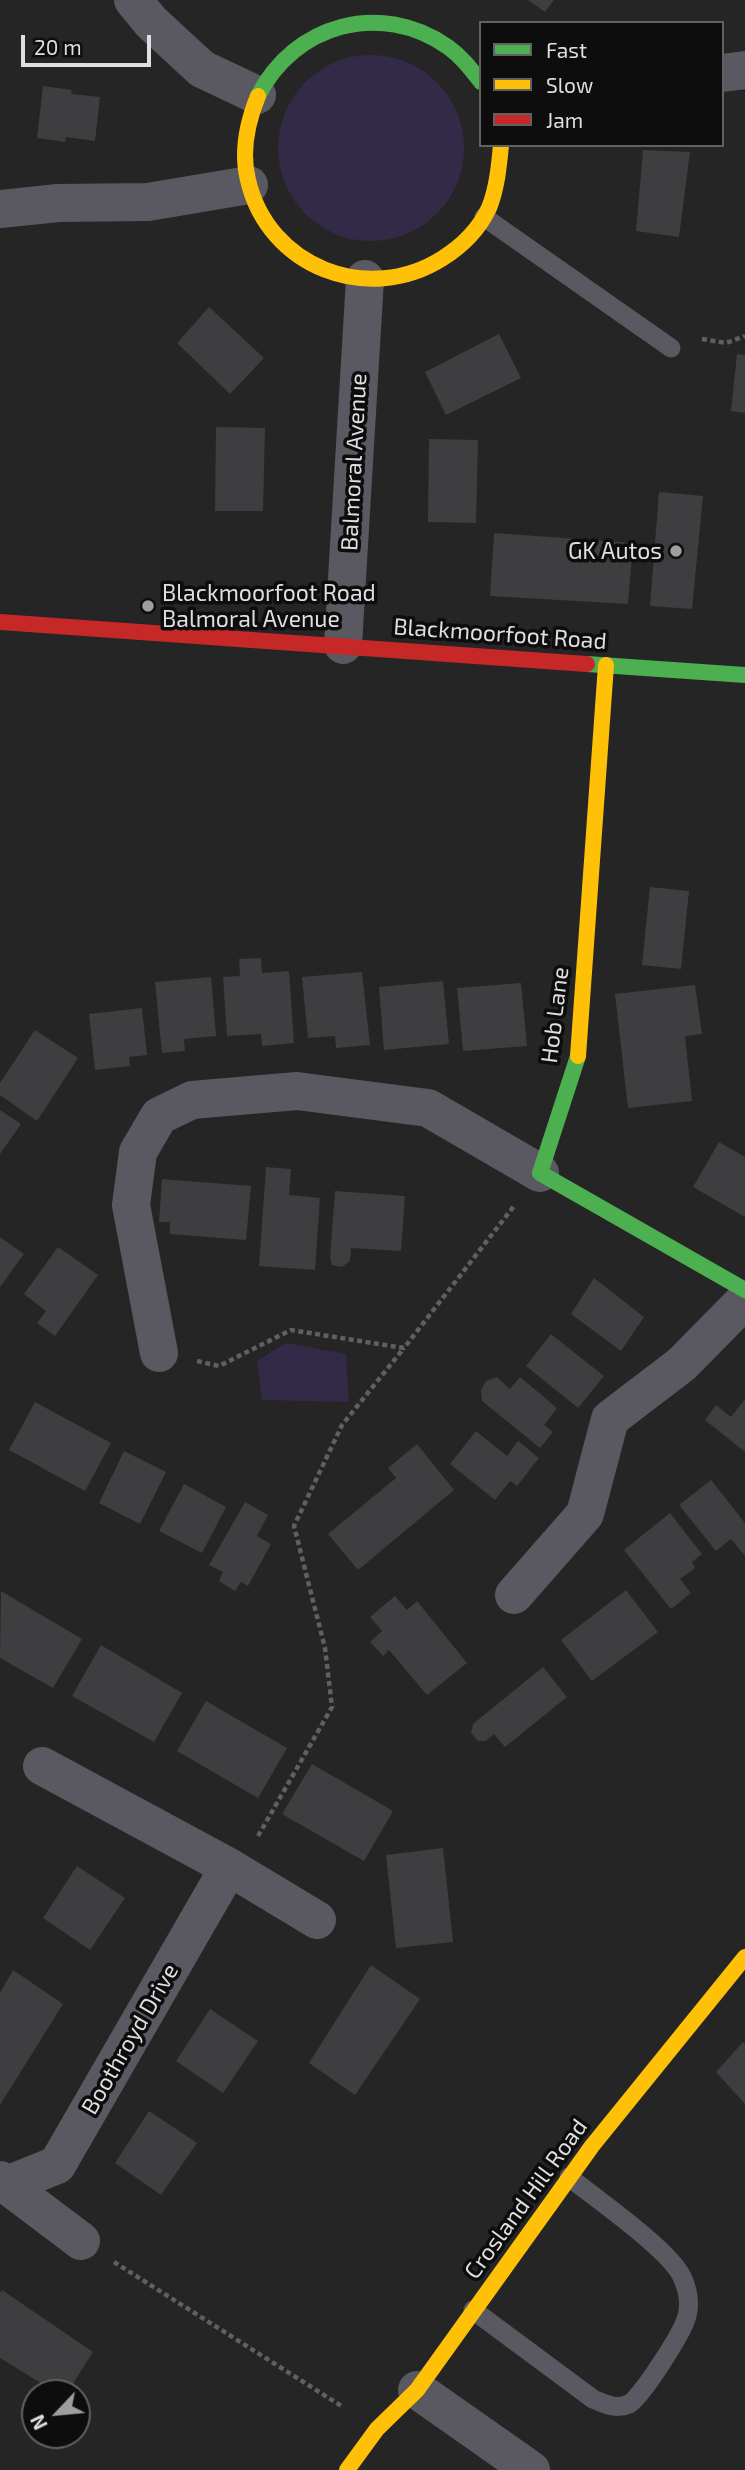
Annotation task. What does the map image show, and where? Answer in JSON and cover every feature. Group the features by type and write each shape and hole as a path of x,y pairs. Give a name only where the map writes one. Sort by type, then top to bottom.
{"street":[{"path":"133,0 151,22 202,69 257,95"},
{"path":"479,79 449,46 382,11 308,39 278,64 257,95 247,124 245,155 249,186 266,221 292,250 326,271 365,279 400,277 433,265 462,244 484,217 499,180 501,147"},
{"path":"724,73 745,70"},
{"path":"0,209 58,203 148,202 249,186"},
{"name":"Balmoral Avenue","path":"343,645 365,279"},
{"name":"Blackmoorfoot Road","path":"0,622 745,675"},
{"name":"Hob Lane","path":"540,1173 579,1052 606,665"},
{"path":"159,1353 131,1205 138,1152 159,1116 192,1100 297,1091 428,1108 745,1290"},
{"path":"514,1595 585,1514 610,1419 682,1364 745,1300"},
{"path":"42,1766 229,1867 317,1920"},
{"name":"Boothroyd Drive","path":"4,2182 57,2165 229,1867"},
{"name":"Crosland Hill Road","path":"347,2470 377,2428 417,2390 569,2177 745,1957"},
{"name":"Boothroyd Drive","path":"4,2182 81,2241"},
{"path":"417,2390 531,2470"}],"lane":[{"path":"484,217 671,348"},
{"path":"473,2310 593,2399 612,2407 630,2403 646,2386 686,2319 689,2298 682,2276 669,2257 569,2177"}],"path":[{"path":"671,348 696,338 726,342 745,337"},
{"path":"229,1867 256,1840 332,1707 325,1648 294,1526 342,1425 540,1173"},
{"path":"159,1353 219,1366 291,1330 404,1348"},
{"path":"81,2241 377,2428"}],"shaded area":[{"path":"371,55 407,62 437,82 457,112 464,148 457,184 437,214 407,234 371,241 335,234 305,214 285,184 278,148 285,112 305,82 335,62"},
{"path":"286,1343 346,1354 349,1402 262,1400 257,1361"}],"building":[{"path":"528,0 554,0 545,12"},
{"path":"43,86 72,90 71,94 100,97 95,141 66,137 65,142 37,138"},
{"path":"643,150 690,152 679,237 636,231"},
{"path":"209,307 264,358 230,394 177,343"},
{"path":"499,334 521,378 446,415 425,372"},
{"path":"737,354 745,355 745,413 731,411"},
{"path":"216,427 265,428 263,511 215,511"},
{"path":"429,439 478,440 476,523 428,522"},
{"name":"GK Autos","path":"659,492 703,496 692,609 650,606"},
{"path":"494,533 633,543 628,604 490,596"},
{"path":"650,887 689,891 681,969 642,965"},
{"path":"261,958 262,973 289,971 294,1043 262,1046 261,1034 227,1036 223,977 240,976 239,959"},
{"path":"362,972 370,1045 336,1048 335,1036 308,1038 302,977"},
{"path":"211,977 216,1036 184,1039 185,1051 162,1053 155,982"},
{"path":"443,981 449,1044 384,1050 379,987"},
{"path":"521,983 527,1046 463,1051 457,988"},
{"path":"695,985 702,1034 685,1036 692,1101 628,1108 615,994"},
{"path":"142,1008 147,1055 129,1057 130,1066 95,1070 89,1014"},
{"path":"35,1030 78,1058 37,1121 0,1095 0,1083"},
{"path":"0,1110 21,1124 0,1154"},
{"path":"719,1142 745,1157 745,1217 693,1187"},
{"path":"266,1167 291,1169 289,1195 320,1198 315,1270 259,1266"},
{"path":"162,1179 251,1186 246,1240 170,1234 170,1222 159,1222"},
{"path":"335,1191 405,1196 401,1251 351,1248 350,1261 342,1267 332,1265 330,1258"},
{"path":"0,1237 24,1254 0,1287"},
{"path":"58,1247 98,1275 55,1336 37,1323 46,1311 24,1294"},
{"path":"594,1278 644,1317 621,1351 571,1314"},
{"path":"551,1334 604,1376 578,1408 526,1366"},
{"path":"497,1377 510,1389 520,1377 557,1408 544,1425 553,1432 540,1448 482,1401 481,1390 486,1381"},
{"path":"745,1399 745,1452 705,1420 716,1405 731,1417"},
{"path":"35,1402 111,1443 85,1491 9,1450"},
{"path":"476,1431 507,1456 518,1441 539,1458 517,1486 510,1481 495,1500 450,1464"},
{"path":"417,1444 454,1490 358,1570 328,1534 396,1478 388,1468"},
{"path":"124,1451 166,1472 140,1524 99,1503"},
{"path":"711,1480 745,1523 745,1556 731,1539 716,1551 679,1505"},
{"path":"184,1484 226,1507 202,1553 159,1531"},
{"path":"245,1502 268,1515 257,1536 271,1544 248,1586 241,1582 235,1591 219,1581 223,1572 209,1565"},
{"path":"670,1513 702,1554 692,1562 695,1568 680,1579 691,1593 671,1609 624,1550"},
{"path":"626,1590 658,1632 592,1681 561,1640"},
{"path":"1,1591 82,1639 53,1688 0,1658"},
{"path":"395,1596 407,1610 417,1601 467,1663 427,1695 389,1650 383,1656 370,1642 382,1631 370,1617"},
{"path":"101,1645 182,1693 154,1742 72,1696"},
{"path":"543,1667 567,1697 505,1747 494,1734 486,1741 478,1741 471,1733 473,1724"},
{"path":"206,1701 287,1748 258,1798 177,1751"},
{"path":"312,1764 393,1811 364,1861 282,1814"},
{"path":"443,1848 453,1942 396,1948 386,1855"},
{"path":"77,1866 125,1898 90,1950 43,1918"},
{"path":"371,1965 420,1999 355,2095 309,2063"},
{"path":"13,1970 63,2004 0,2105 0,1993"},
{"path":"210,2009 258,2041 223,2093 176,2061"},
{"path":"743,2042 745,2044 745,2104 716,2072"},
{"path":"149,2111 197,2143 161,2195 115,2163"},
{"path":"2,2290 93,2352 76,2379 34,2379 0,2358"}],"traffic: fast":[{"path":"258,96 274,71 293,51 316,36 341,27 368,23 395,25 422,33 453,51 479,79"},
{"path":"587,664 745,675"},
{"path":"578,1056 540,1173 745,1290"}],"traffic: slow":[{"path":"258,96 248,127 245,159 248,180 259,210 276,236 299,256 325,270 354,277 384,278 414,272 457,248 475,230 489,208 496,185 501,147"},
{"path":"578,1056 606,665"},
{"path":"347,2470 377,2429 417,2390 592,2146 745,1957"}],"traffic: jam":[{"path":"0,622 587,664"}],"place":[{"name":"GK Autos","path":"676,551"},
{"name":"Blackmoorfoot Road Balmoral Avenue","path":"148,606"}]}
